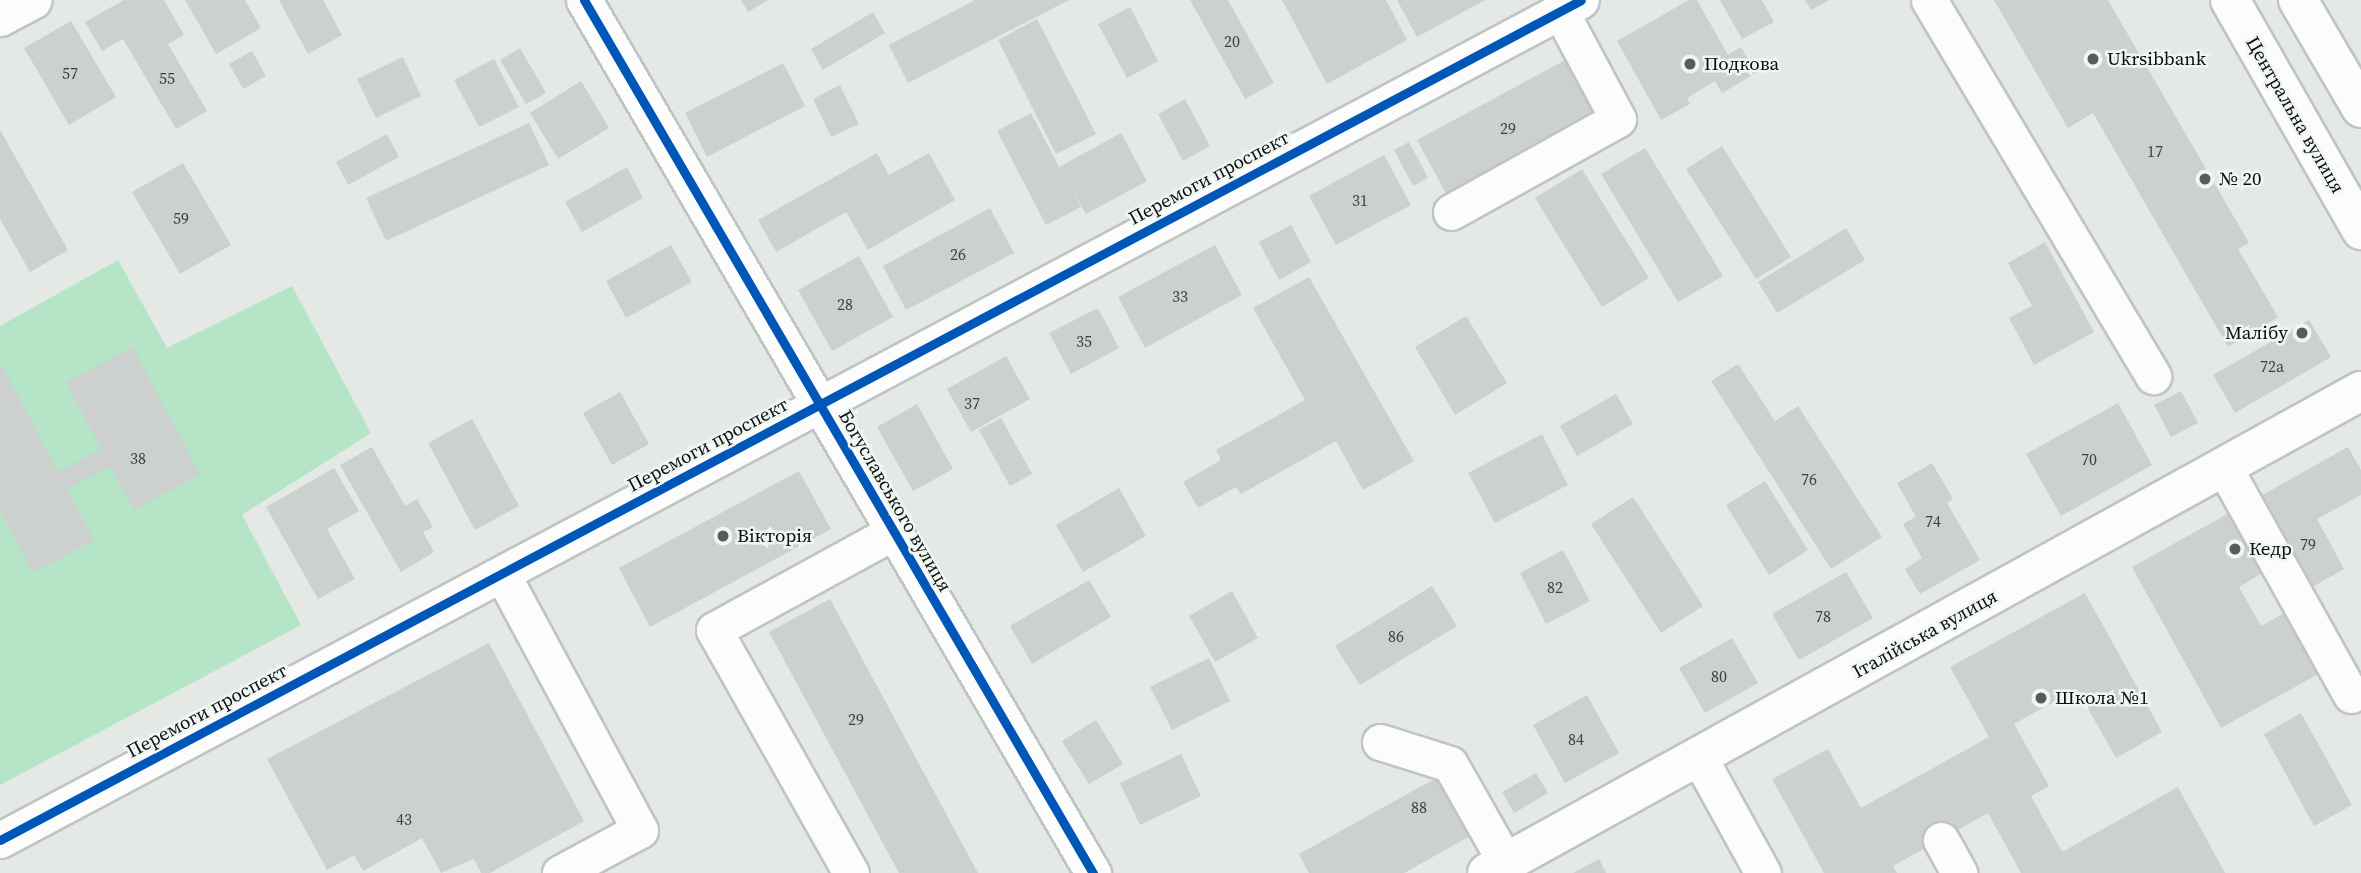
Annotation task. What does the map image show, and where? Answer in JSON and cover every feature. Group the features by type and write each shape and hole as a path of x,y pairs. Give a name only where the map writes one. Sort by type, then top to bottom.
{"main road":[{"name":"Центральна вулиця","path":"2230,0 2361,230"},
{"path":"2298,0 2361,108"},
{"name":"Італійська вулиця","path":"1497,868 1700,759 2361,391"}],"street":[{"path":"0,18 34,0"},
{"name":"Богуславського вулиця","path":"584,0 1093,873"},
{"path":"1929,0 2153,376"},
{"path":"1451,212 1618,119 1570,6"},
{"name":"Перемоги проспект","path":"0,840 1570,6"},
{"path":"2224,467 2351,695"},
{"path":"851,873 714,630 892,532"},
{"path":"502,574 640,830 561,873"},
{"path":"1380,742 1450,764 1497,868"},
{"path":"1700,759 1763,873"},
{"path":"1941,840 1959,873"}],"green space":[{"path":"118,260 167,348 292,286 371,433 242,515 301,625 0,785 0,326"}],"building":[{"path":"124,0 164,0 184,35 168,44 207,111 176,129 123,39 102,51 85,22"},
{"path":"185,0 245,0 261,28 216,54"},
{"path":"279,0 323,0 342,35 308,54"},
{"path":"741,0 768,0 748,12"},
{"path":"975,0 1069,0 908,83 889,45"},
{"path":"1190,0 1228,0 1274,83 1245,99"},
{"path":"1282,0 1386,0 1407,40 1327,84"},
{"path":"1397,0 1485,0 1417,37"},
{"name":"Подкова","path":"1689,0 1697,0 1728,55 1741,47 1756,73 1722,93 1715,81 1687,98 1690,104 1661,120 1617,41"},
{"path":"1720,0 1762,0 1774,22 1742,39"},
{"path":"1805,0 1829,0 1811,10"},
{"path":"1994,0 2108,0 2249,243 2238,249 2278,317 2228,347 2093,113 2068,128"},
{"path":"1130,7 1158,61 1127,78 1098,24"},
{"path":"873,12 885,33 823,70 811,49"},
{"path":"1037,19 1096,134 1056,154 998,40"},
{"path":"71,21 116,97 69,125 24,48"},
{"path":"520,48 546,93 526,104 500,60"},
{"path":"252,51 266,76 243,89 229,64"},
{"path":"403,57 421,96 376,118 357,79"},
{"path":"1569,58 1600,115 1448,197 1417,140"},
{"path":"494,59 519,107 479,127 454,80"},
{"path":"783,63 805,106 707,157 685,113"},
{"path":"581,81 609,128 558,159 530,113"},
{"path":"840,85 859,124 831,137 813,99"},
{"path":"1185,99 1210,146 1183,161 1158,114"},
{"path":"1031,113 1059,167 1121,133 1147,181 1086,214 1072,189 1081,207 1046,225 997,131"},
{"path":"529,123 549,165 386,241 366,198"},
{"path":"0,130 68,250 30,272 0,219"},
{"path":"387,134 399,157 348,185 336,162"},
{"path":"1409,142 1428,178 1413,186 1394,150"},
{"path":"1722,146 1791,257 1756,279 1686,169"},
{"path":"1645,148 1723,276 1678,302 1601,174"},
{"path":"877,153 889,175 929,153 955,200 868,250 846,212 776,252 758,220"},
{"path":"1384,155 1411,205 1336,245 1309,196"},
{"path":"183,163 231,245 180,274 132,192"},
{"path":"627,167 643,198 582,232 565,202"},
{"path":"1582,169 1649,278 1602,307 1535,198"},
{"path":"990,208 1014,253 906,310 883,266"},
{"path":"1291,225 1311,262 1279,280 1259,242"},
{"path":"1846,228 1865,260 1777,313 1758,282"},
{"path":"2045,242 2094,332 2034,365 2009,318 2032,306 2008,263"},
{"path":"671,245 692,282 626,318 606,281"},
{"path":"1215,245 1242,295 1145,348 1118,297"},
{"path":"859,256 893,317 832,351 798,290"},
{"path":"1309,277 1414,461 1363,490 1336,441 1241,494 1236,487 1198,508 1183,482 1221,460 1216,450 1305,400 1253,308"},
{"path":"1098,308 1119,348 1071,374 1049,333"},
{"path":"1466,316 1507,383 1455,415 1415,347"},
{"name":"Малібу","path":"2309,320 2331,357 2235,413 2213,375"},
{"path":"133,347 200,475 134,510 110,466 67,489 94,540 33,573 0,510 0,362 58,472 101,449 66,382"},
{"path":"1006,356 1030,399 971,432 947,389"},
{"path":"1738,364 1775,421 1798,406 1882,537 1831,569 1711,381"},
{"path":"2181,391 2198,423 2171,437 2154,405"},
{"path":"620,392 649,444 612,465 583,413"},
{"path":"1616,394 1633,424 1577,456 1560,426"},
{"path":"2118,403 2152,465 2061,516 2026,454"},
{"path":"917,404 953,469 913,491 877,427"},
{"path":"1001,418 1032,474 1010,486 979,430"},
{"path":"472,419 519,506 475,530 428,443"},
{"path":"1542,434 1568,485 1495,523 1468,473"},
{"path":"372,447 405,506 417,499 433,527 423,532 434,552 401,572 340,465"},
{"path":"2348,447 2361,470 2361,495 2317,519 2344,569 2309,589 2259,497"},
{"path":"1932,463 1953,499 1947,503 1980,560 1920,594 1905,569 1922,558 1903,524 1916,517 1897,483"},
{"path":"334,468 359,511 327,529 355,579 318,599 266,507"},
{"path":"799,471 831,529 650,627 619,568"},
{"path":"1765,481 1808,550 1769,575 1726,505"},
{"path":"1119,488 1146,536 1083,572 1056,525"},
{"path":"1633,497 1703,606 1661,633 1591,524"},
{"path":"2231,512 2264,572 2239,587 2261,626 2286,612 2320,673 2221,728 2132,567"},
{"path":"1563,550 1590,601 1546,624 1520,573"},
{"path":"1846,572 1873,618 1799,660 1772,614"},
{"path":"1089,580 1111,617 1032,664 1010,626"},
{"path":"1432,586 1457,626 1360,685 1335,646"},
{"path":"1232,591 1258,638 1215,662 1189,616"},
{"path":"2085,593 2162,732 2116,758 2077,689 2014,724 2049,786 2031,796 2062,852 2178,787 2225,873 2021,873 1988,813 1893,866 1897,873 1824,873 1772,779 1828,749 1861,808 1989,737 1950,667"},
{"path":"830,599 978,873 899,873 769,632"},
{"path":"1732,638 1758,683 1705,713 1679,668"},
{"path":"489,643 584,821 490,873 481,873 474,859 441,873 422,838 363,871 354,855 327,870 267,759"},
{"path":"1209,658 1230,701 1172,730 1150,687"},
{"path":"1587,695 1619,753 1565,783 1533,725"},
{"path":"2301,713 2352,805 2314,826 2264,734"},
{"path":"1096,720 1123,764 1089,784 1062,741"},
{"path":"1181,754 1201,796 1140,825 1120,783"},
{"path":"1536,773 1548,793 1514,813 1502,792"},
{"path":"1438,777 1470,836 1404,873 1309,873 1299,854"},
{"path":"1599,859 1606,873 1573,873"}],"cycle path":[{"path":"584,0 1093,873"},
{"path":"0,840 1581,0"}],"place":[{"name":"Ukrsibbank","path":"2093,59"},
{"name":"Подкова","path":"1690,64"},
{"name":"№ 20","path":"2205,179"},
{"name":"Малібу","path":"2302,333"},
{"name":"Вікторія","path":"723,536"},
{"name":"Кедр","path":"2235,549"},
{"name":"Школа №1","path":"2041,698"}]}
